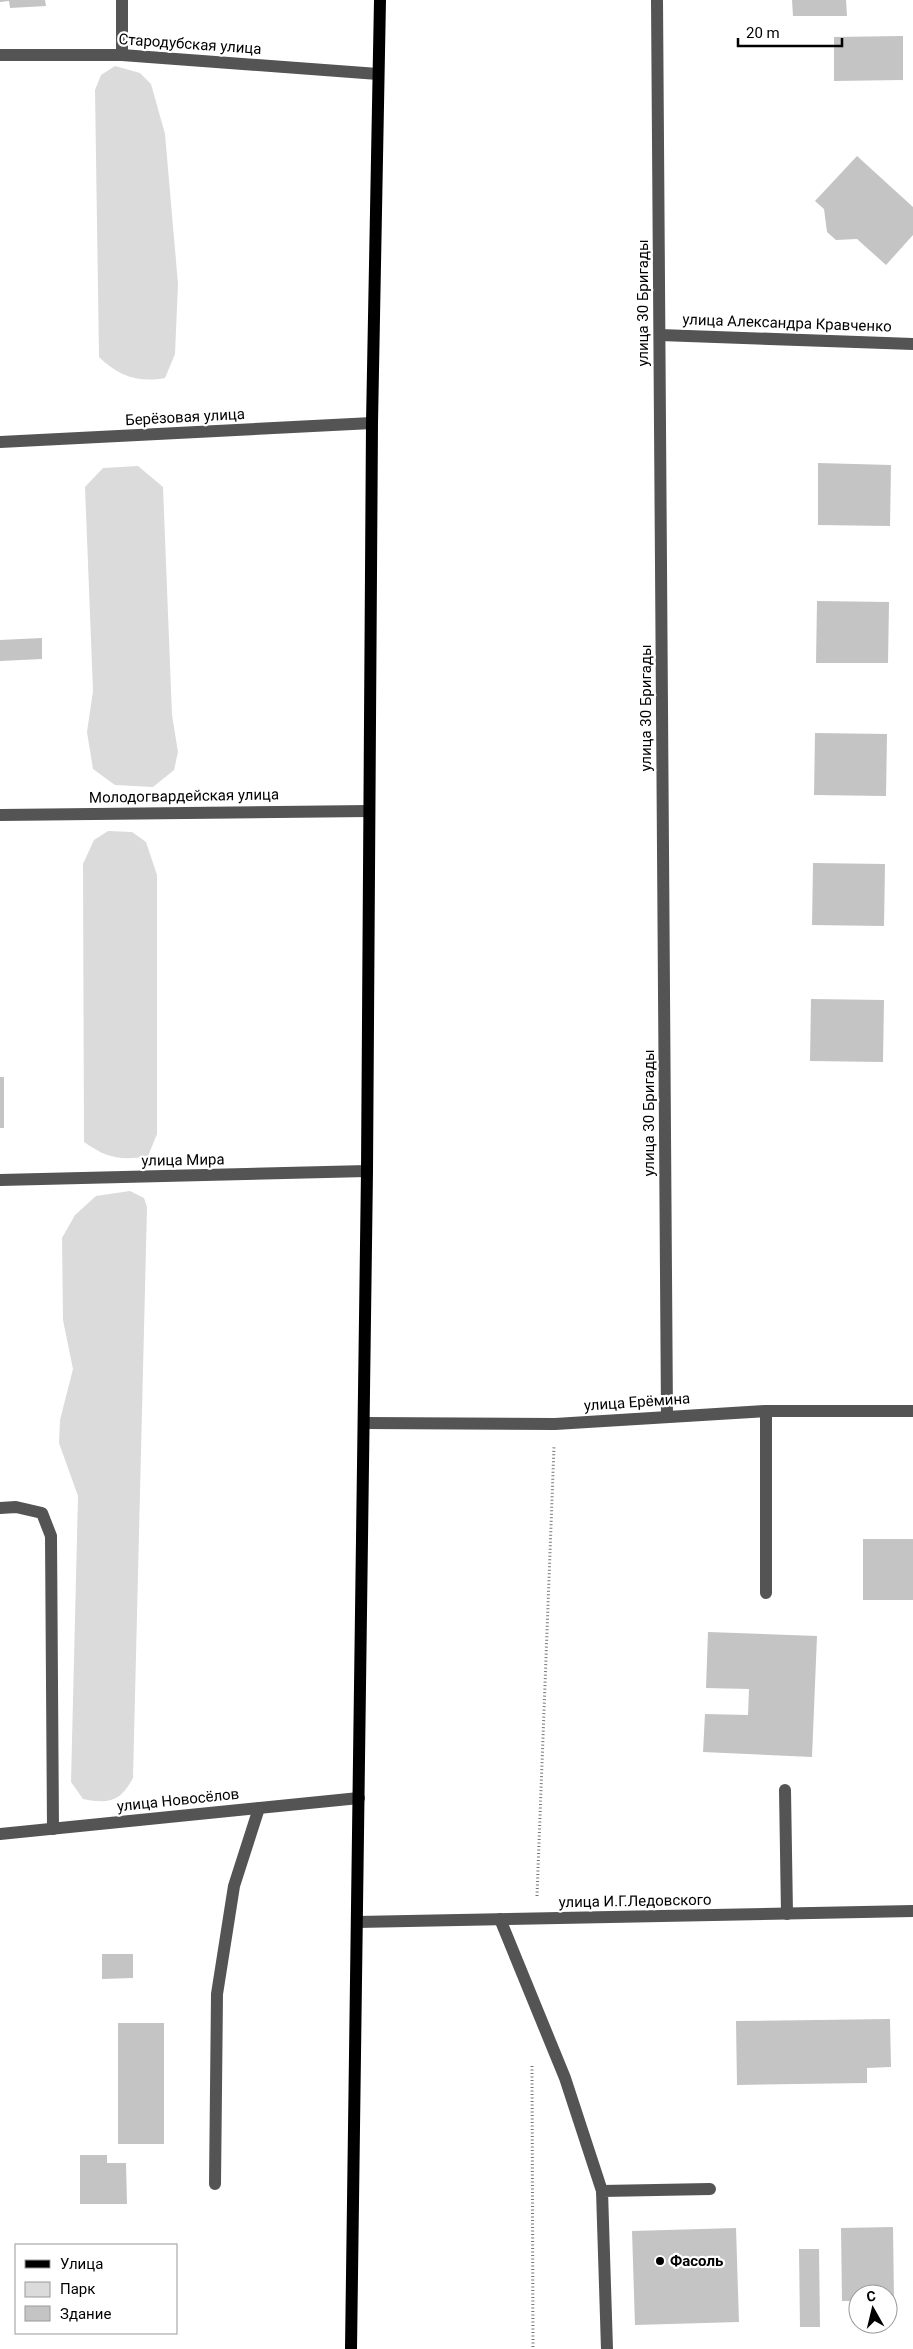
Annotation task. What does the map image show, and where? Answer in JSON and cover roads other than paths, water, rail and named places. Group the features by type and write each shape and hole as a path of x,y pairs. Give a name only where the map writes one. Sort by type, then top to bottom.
{"main road":[{"path":"351,2349 367,1172 372,423 380,0"}],"street":[{"path":"122,0 122,55"},
{"name":"улица 30 Бригады","path":"657,0 667,1416"},
{"name":"Стародубская улица","path":"0,55 122,55 378,74"},
{"name":"улица Александра Кравченко","path":"660,335 913,344"},
{"name":"Берёзовая улица","path":"0,442 372,423"},
{"name":"Молодогвардейская улица","path":"0,815 369,811"},
{"name":"улица Мира","path":"0,1180 367,1172"},
{"path":"766,1411 766,1593"},
{"name":"улица Ерёмина","path":"364,1423 555,1424 766,1411 913,1411"},
{"path":"0,1508 16,1507 42,1513 51,1536 53,1829"},
{"path":"785,1790 787,1914"},
{"name":"улица Новосёлов","path":"0,1834 359,1798"},
{"path":"215,2184 217,1994 234,1886 259,1808"},
{"name":"улица И.Г.Ледовского","path":"357,1922 913,1911"},
{"path":"500,1919 565,2078 602,2192 607,2349"},
{"path":"602,2192 710,2188"}],"place":[{"name":"Фасоль","path":"660,2261"}]}
